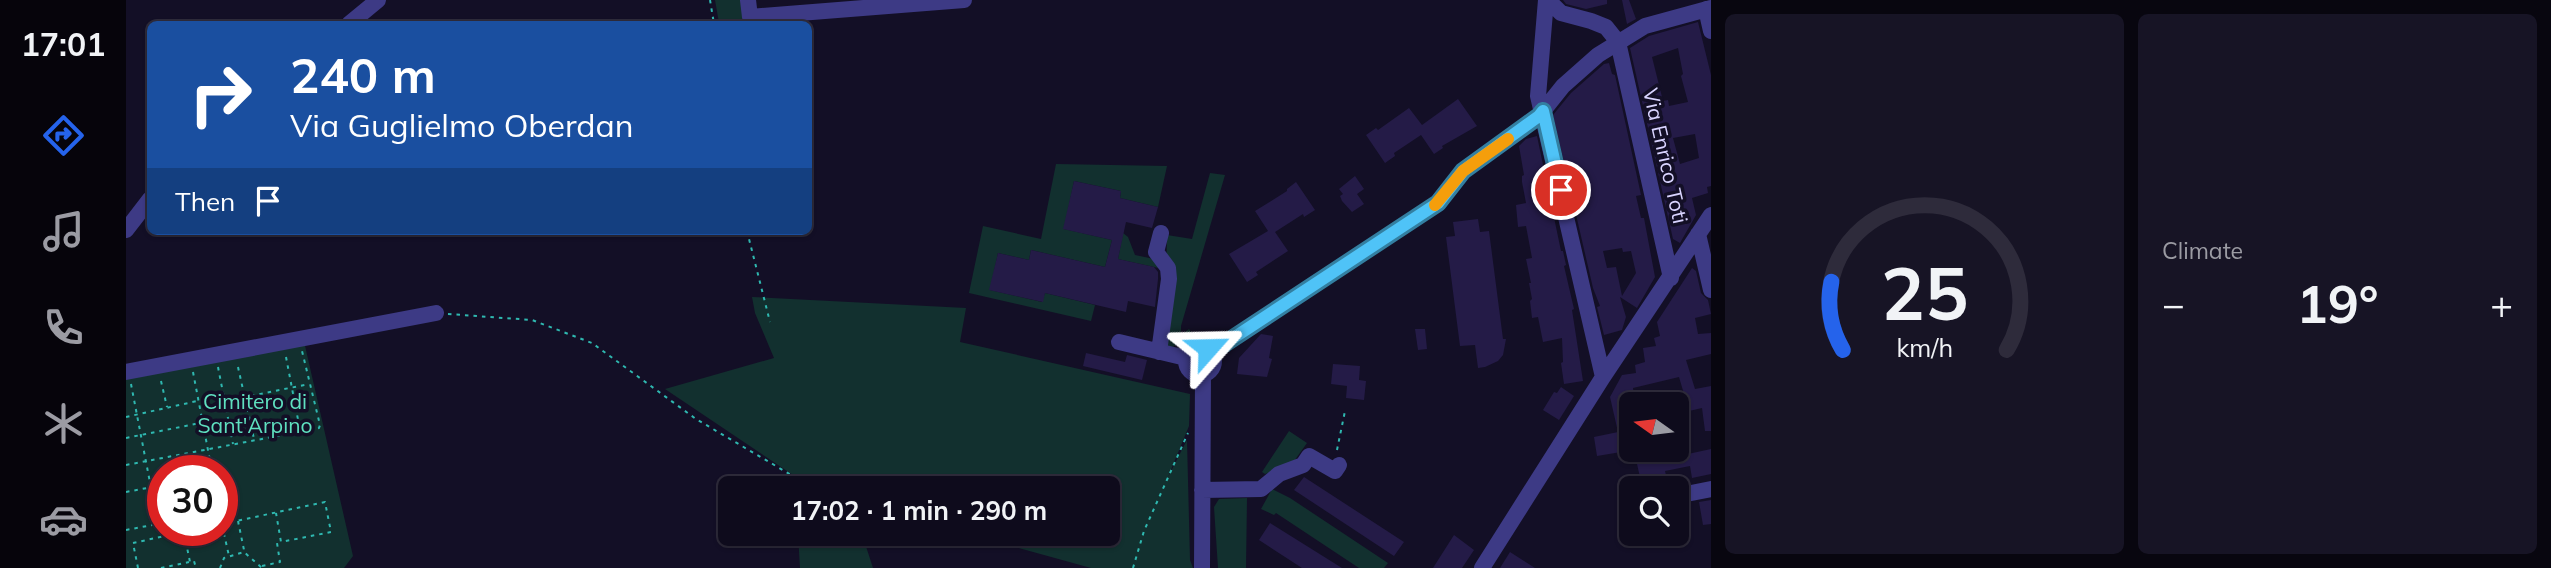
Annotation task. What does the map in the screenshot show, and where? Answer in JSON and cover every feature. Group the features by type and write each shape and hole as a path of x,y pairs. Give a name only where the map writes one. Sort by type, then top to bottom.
{"street":[{"path":"353,21 378,0"},
{"path":"748,0 750,18 964,0"},
{"path":"1547,0 1561,13"},
{"path":"1547,0 1538,96 1603,377"},
{"path":"1212,352 1438,203 1463,171 1539,116 1563,86 1598,55 1618,42 1645,26 1709,8 1711,31"},
{"path":"1545,22 1554,12 1591,20 1606,27 1618,42"},
{"name":"Via Enrico Toti","path":"1618,42 1671,278"},
{"path":"126,230 147,203"},
{"path":"1482,568 1603,377 1711,215"},
{"path":"1159,352 1169,279 1168,268 1156,252 1161,233"},
{"path":"1698,234 1711,290"},
{"path":"128,375 436,313"},
{"path":"1119,342 1186,358"},
{"path":"1199,346 1212,352 1214,365 1199,375 1190,371 1186,358 1191,350 1199,346"},
{"path":"1202,568 1203,374"},
{"path":"1202,490 1261,489 1279,474 1303,465 1309,456 1335,471 1339,465"},
{"path":"1689,493 1711,489"}],"path":[{"path":"710,0 714,21"},
{"path":"748,235 770,322"},
{"path":"436,313 480,314 532,320 592,343 696,419 793,476"},
{"path":"126,465 319,428 300,342"},
{"path":"285,356 301,431"},
{"path":"216,358 233,444"},
{"path":"192,365 208,455"},
{"path":"238,366 254,440"},
{"path":"159,372 167,408"},
{"path":"128,375 147,472"},
{"path":"225,401 310,383"},
{"path":"126,416 198,401"},
{"path":"1339,465 1337,453 1345,411"},
{"path":"126,438 202,423"},
{"path":"1133,568 1144,531 1188,432 1204,430"},
{"path":"126,492 147,488"},
{"path":"280,562 262,567 244,552 238,520 325,502 331,532 277,542 281,568"},
{"path":"275,512 281,542"},
{"path":"126,530 147,526"},
{"path":"138,568 133,543 147,540"},
{"path":"187,546 190,562"},
{"path":"227,546 229,556"},
{"path":"220,568 223,558 244,552"},
{"path":"161,568 194,561 196,568"}],"green space":[{"path":"715,0 742,0 743,21 719,21"},
{"path":"1056,164 1167,166 1158,207 1120,198 1121,191 1074,181 1064,229 1112,240 1105,267 1031,250 1029,260 998,253 990,290 1042,302 1045,293 1095,305 1091,321 969,293 983,226 1041,239"},
{"path":"1210,173 1225,175 1181,326 1181,335 1189,329 1191,332 1172,348 1165,344 1167,235 1192,239"},
{"path":"1123,233 1128,237 1135,255 1154,259 1163,269 1118,259"},
{"path":"752,297 966,308 960,342 1190,394 1189,426 1168,477 1187,440 1190,560 1193,568 1091,568 1011,546 1120,546 1120,476 793,476 665,389 774,358 755,313"},
{"name":"Cimitero di Sant'Arpino","path":"303,337 353,556 344,568 126,568 126,373"},
{"path":"1289,431 1307,443 1292,464 1265,474 1262,472"},
{"path":"1272,489 1388,563 1384,568 1359,568 1276,513 1274,515 1261,509"},
{"path":"1247,498 1246,568 1218,568 1214,507 1219,499"},
{"path":"799,546 866,546 873,568 800,568"}],"building":[{"path":"1563,0 1607,0 1607,4 1586,9 1566,4"},
{"path":"1622,0 1629,0 1636,19 1627,24"},
{"path":"1698,22 1711,75 1711,186 1707,187 1708,193 1692,198 1696,215 1680,243 1673,239 1630,48 1649,36","holes":["1678,48 1683,74 1681,76 1688,102 1669,106 1668,100 1663,101 1652,57","1695,134 1699,158 1680,164 1673,138"]},
{"path":"1609,63 1612,74 1615,75 1641,195 1636,196 1641,218 1644,218 1655,277 1637,308 1620,297 1626,317 1622,330 1604,335 1597,307 1600,306 1593,288 1553,115 1571,93 1604,64","holes":["1622,248 1623,252 1631,251 1636,273 1622,296 1616,267 1607,268 1603,251"]},
{"path":"1458,99 1477,126 1442,146 1443,148 1434,154 1421,135 1394,153 1395,156 1385,163 1366,135 1376,128 1378,130 1409,108 1422,125"},
{"path":"1537,136 1566,265 1564,266 1574,309 1572,310 1583,381 1564,384 1562,338 1543,342 1538,317 1532,318 1531,283 1526,259 1532,258 1526,226 1518,227 1516,205 1526,203 1519,146 1526,139"},
{"path":"1355,176 1364,189 1357,194 1364,204 1352,212 1342,201 1340,196 1343,194 1339,189"},
{"path":"1074,181 1121,191 1120,198 1158,207 1152,228 1126,222 1118,259 1154,267 1158,272 1155,307 1128,301 1126,312 1045,293 1043,302 989,290 998,253 1029,260 1031,250 1105,267 1112,240 1063,229"},
{"path":"1296,182 1315,210 1304,217 1303,214 1275,232 1288,251 1256,272 1258,275 1247,282 1229,254 1268,231 1255,211 1287,191"},
{"path":"1478,219 1480,232 1489,231 1503,339 1506,339 1503,355 1498,361 1478,368 1475,345 1460,346 1446,237 1455,236 1453,222"},
{"path":"1692,268 1696,271 1701,293 1708,300 1711,314 1695,318 1698,334 1711,333 1711,354 1686,360 1695,389 1711,386 1711,431 1705,431 1702,408 1689,411 1689,392 1683,392 1679,377 1633,388 1634,392 1619,392 1619,452 1597,456 1594,437 1618,432 1610,397 1622,375 1636,373 1635,365 1645,362 1643,348 1656,346 1654,338 1660,336 1657,322"},
{"path":"1415,329 1425,329 1427,349 1418,350"},
{"path":"1261,334 1273,336 1269,358 1272,359 1267,377 1237,374 1239,358"},
{"path":"1086,353 1125,362 1127,355 1147,360 1142,380 1083,366"},
{"path":"1333,364 1360,366 1359,380 1366,381 1364,400 1346,398 1347,386 1331,384"},
{"path":"1561,387 1574,396 1559,420 1543,410 1554,392 1557,393"},
{"path":"1711,449 1711,474 1692,478 1690,466 1665,471 1666,476 1640,476 1637,464 1689,462 1689,454"},
{"path":"1304,477 1404,542 1394,556 1294,490"},
{"path":"1711,500 1711,524 1703,525 1699,502"},
{"path":"1270,523 1342,568 1302,568 1259,540"},
{"path":"1454,535 1474,550 1462,568 1433,568"},
{"path":"1510,552 1535,568 1500,568"}],"slow traffic":[{"path":"1435,205 1463,171 1508,139"}],"route":[{"path":"1208,348 1212,352 1438,203 1463,171 1543,111 1561,190"}]}
